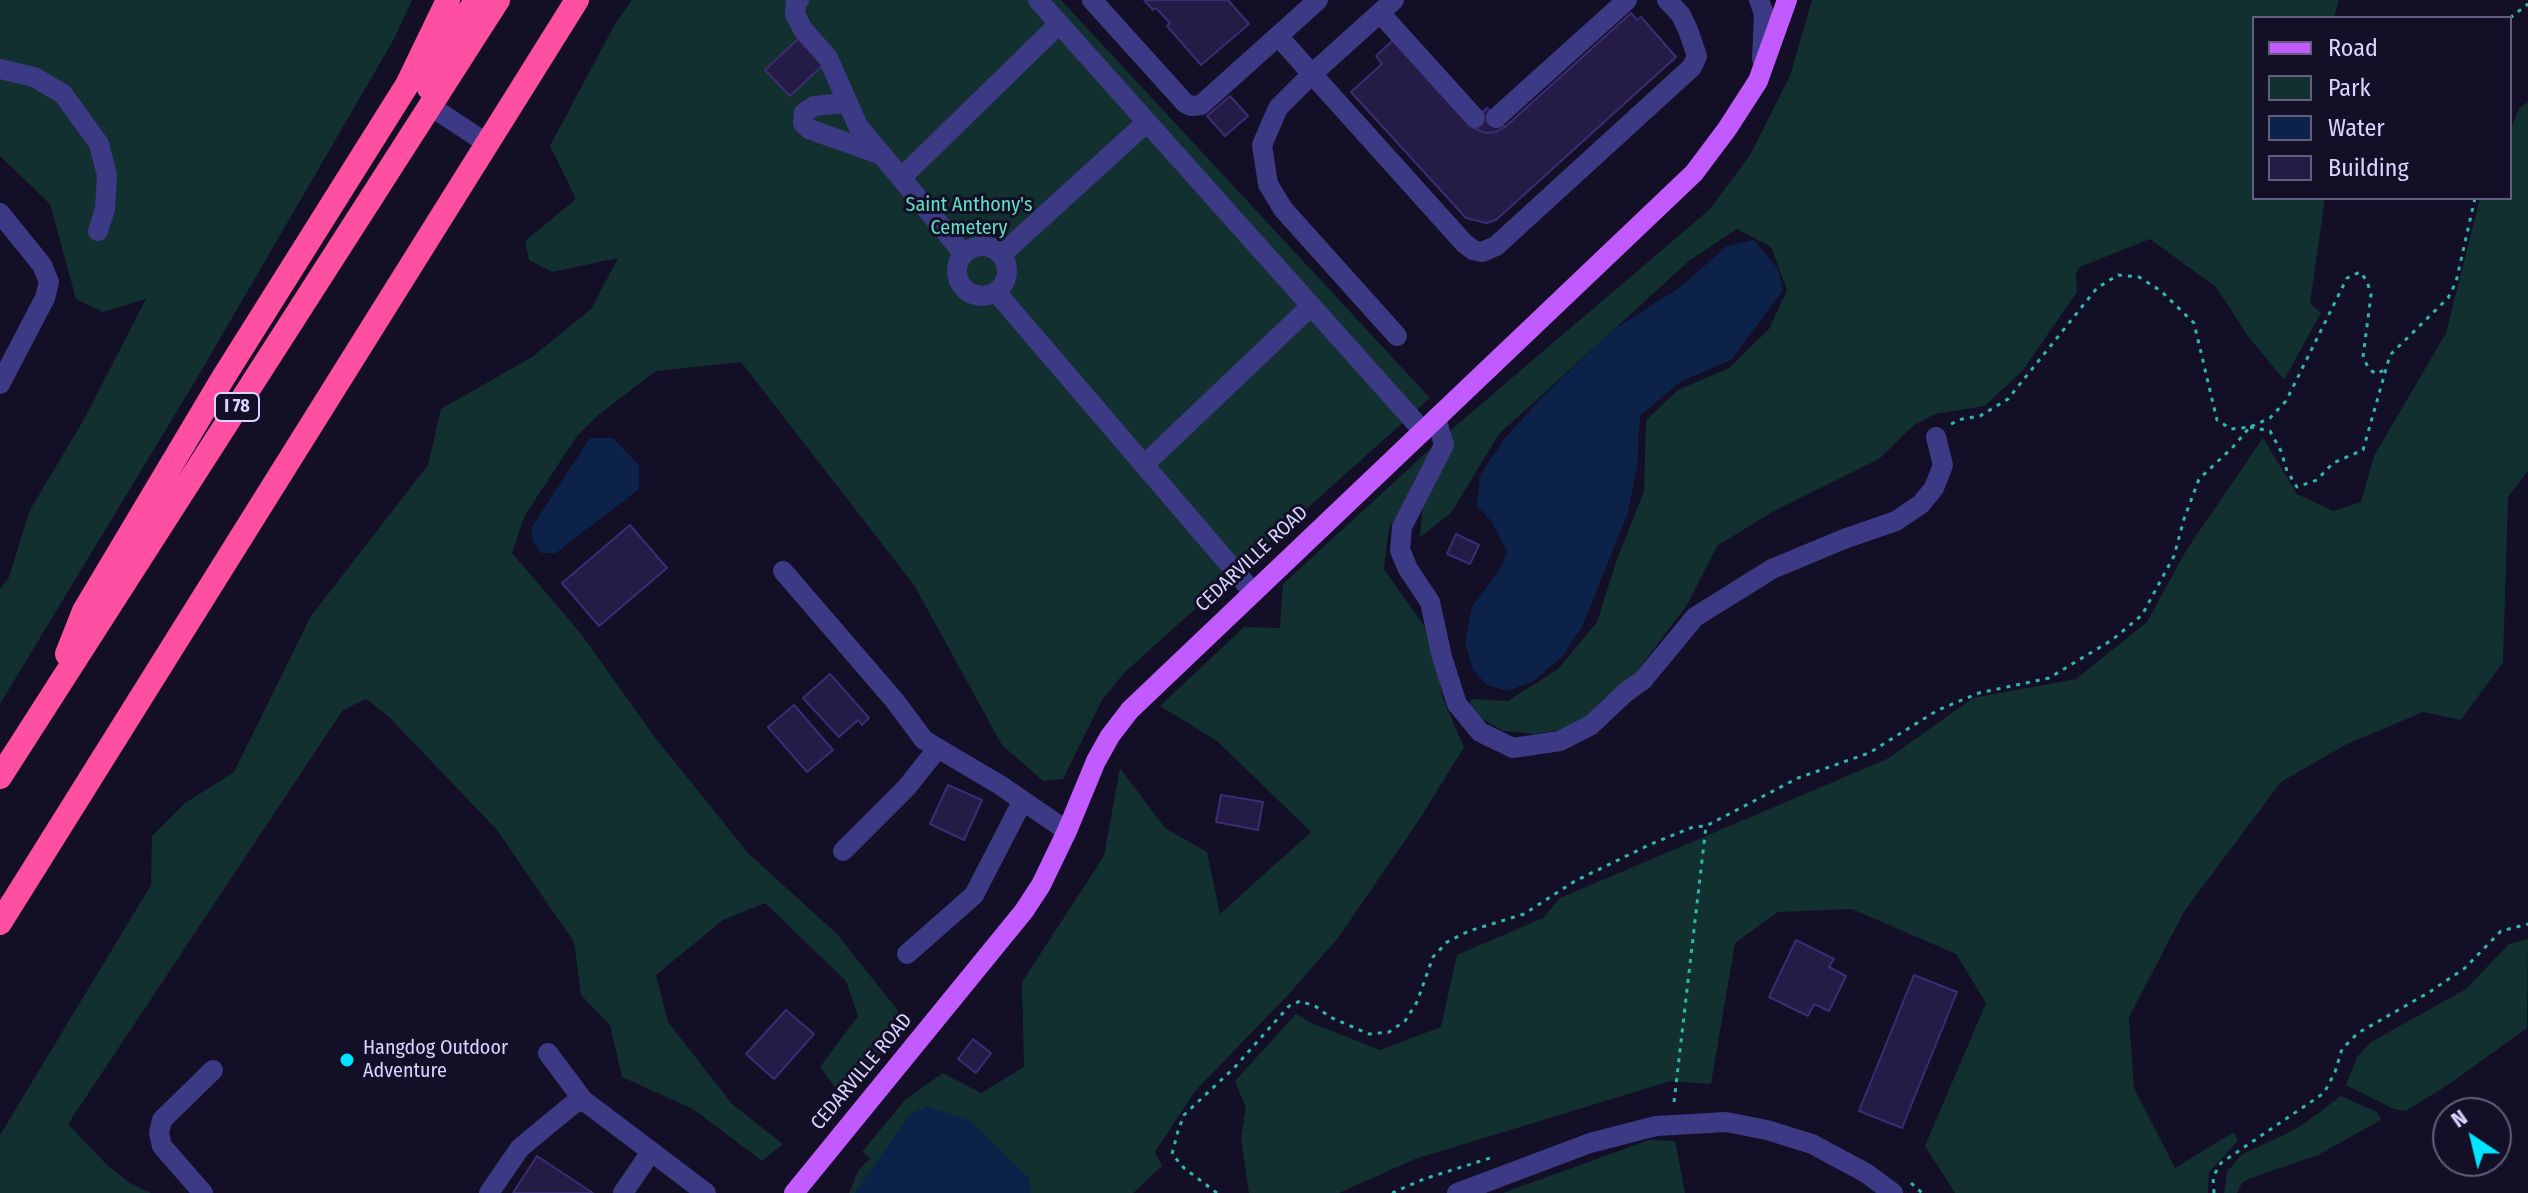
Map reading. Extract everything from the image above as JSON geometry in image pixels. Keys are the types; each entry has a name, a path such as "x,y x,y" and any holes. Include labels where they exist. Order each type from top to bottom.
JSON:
{"highway":[{"path":"45,707 84,611 223,378 407,85 448,0"},
{"path":"430,106 428,79 476,0"},
{"name":"I 78","path":"0,777 498,0"},
{"path":"0,923 577,0"},
{"path":"0,945 148,686"}],"main road":[{"name":"CEDARVILLE ROAD","path":"794,1193 1006,937 1041,885 1096,761 1130,710 1694,173 1758,81 1787,0"}],"street":[{"path":"799,0 795,14 802,28 828,58 858,126 964,254"},
{"path":"1038,0 1311,306 1430,424 1444,445 1402,527 1400,550 1408,569 1430,602 1442,657 1457,704 1480,732 1513,748 1560,741 1591,725 1643,680 1695,617 1772,569 1896,521 1921,504 1934,488 1943,465 1936,437"},
{"path":"1092,0 1191,106 1201,105 1318,0"},
{"path":"1278,36 1464,243 1482,252 1496,246 1692,67 1697,56 1688,30 1681,15 1667,0"},
{"path":"1758,81 1764,48 1764,14 1759,0"},
{"path":"1397,336 1283,209 1268,184 1262,145 1278,108 1387,7 1485,118 1622,1"},
{"path":"901,178 1059,24"},
{"path":"0,69 34,77 63,94 99,144 107,175 105,209 98,231"},
{"path":"846,103 814,106 804,113 803,123 809,129 882,155"},
{"path":"430,106 488,144"},
{"path":"1001,255 1147,122"},
{"path":"0,213 42,265 49,282 45,298 0,384"},
{"path":"978,247 994,250 1001,255 1005,262 1006,279 996,292 973,295 960,284 957,269 964,254 978,247"},
{"path":"996,292 1252,591"},
{"path":"1145,464 1311,306"},
{"path":"783,571 846,642 924,740 1000,785 1067,831"},
{"path":"843,851 907,787 938,748"},
{"path":"907,954 974,895 1022,802"},
{"path":"548,1053 583,1100 706,1193"},
{"path":"203,1193 162,1146 159,1133 162,1120 213,1070"},
{"path":"489,1193 520,1148 572,1105 583,1100"},
{"path":"1457,1193 1590,1143 1656,1126 1726,1122 1767,1130 1812,1144 1866,1173 1893,1193"},
{"path":"623,1193 651,1152"}],"path":[{"path":"2512,16 2528,4"},
{"path":"1936,437 1945,427 1996,409 2008,399 2097,288 2118,275 2139,277 2161,291 2194,323 2217,420 2231,429 2250,427 2270,431 2297,487 2317,480 2333,463 2363,450 2390,355 2448,298 2456,282 2475,200"},
{"path":"1217,1193 1184,1168 1172,1154 1184,1115 1235,1067 1289,1006 1300,1001 1369,1034 1389,1032 1405,1021 1417,1002 1433,957 1447,942 1469,931 1524,914 1575,881 1651,844 1693,827 1706,826 1798,778 1869,753 1938,710 1979,693 2049,678 2112,640 2142,615 2157,589 2174,556 2199,479 2250,427 2270,418 2286,401 2347,278 2360,272 2367,281 2371,295 2363,357 2369,369 2376,374 2388,368"},
{"path":"1674,1102 1706,826"},
{"path":"2214,1193 2213,1177 2221,1163 2324,1093 2342,1049 2358,1033 2465,968 2501,931 2528,924"}],"green space":[{"path":"0,0 412,0 394,39 200,373 0,704 0,589 9,577 30,510 83,421 146,299 103,312 76,299 50,204 0,156"},
{"name":"Saint Anthony's Cemetery","path":"632,0 1061,0 1430,398 1124,673 1102,700 1063,779 1043,781 1002,745 914,585 741,362 656,371 597,416 577,436 525,515 512,553 582,635 657,740 748,853 837,934 907,1022 842,1097 820,1067 858,1016 846,981 765,903 723,920 656,975 668,1022 732,1104 783,1144 762,1161 693,1109 622,1077 610,1025 581,995 574,942 497,830 388,716 366,699 343,710 68,1124 108,1166 130,1183 151,1193 0,1193 0,1135 151,885 152,836 185,803 234,772 311,616 428,465 441,409 532,357 591,309 618,258 552,272 529,260 525,241 576,199 550,146 615,24"},
{"path":"1812,0 2339,0 2335,16 2252,16 2252,200 2325,200 2310,303 2321,313 2284,380 2248,336 2216,287 2150,239 2080,267 2076,273 2077,292 2023,370 1985,406 1935,414 1914,425 1879,459 1772,512 1717,546 1687,605 1630,681 1602,700 1578,727 1535,734 1503,731 1467,710 1471,699 1508,701 1558,669 1597,622 1644,491 1646,420 1678,390 1729,368 1769,329 1787,290 1771,247 1737,229 1689,261 1499,434 1451,513 1420,537 1423,502 1412,494 1389,528 1384,569 1434,640 1442,696 1464,747 1419,820 1338,938 1289,994 1195,1091 1155,1152 1162,1166 1133,1193 849,1193 858,1171 870,1158 862,1152 905,1100 943,1073 981,1093 1024,1067 1022,982 1104,856 1120,768 1165,828 1207,852 1220,914 1311,832 1217,741 1160,706 1244,627 1280,628 1283,584 1452,429 1710,209 1750,155 1790,76"},
{"path":"2528,102 2528,471 2508,497 2503,662 2461,720 2423,712 2347,744 2281,782 2185,910 2129,1017 2134,1088 2175,1168 2234,1132 2238,1141 2209,1172 2208,1193 1955,1193 1925,1146 1986,1003 1956,954 1852,909 1778,912 1735,943 1711,1084 1671,1081 1415,1159 1339,1193 1249,1193 1241,1138 1246,1108 1235,1081 1296,1014 1380,1050 1441,1027 1457,955 1543,918 1560,898 1887,759 1973,698 2076,679 2147,622 2187,549 2263,438 2297,494 2333,511 2361,502 2374,456 2446,333 2479,200 2512,200 2512,125 2520,107"},
{"path":"2528,939 2527,1028 2406,1111 2394,1109 2346,1085 2357,1057 2371,1042 2466,989 2509,944"},
{"path":"2341,1096 2377,1112 2381,1120 2318,1155 2248,1179 2237,1193 2224,1193 2227,1172 2241,1155 2298,1128"},
{"path":"1649,1140 1675,1141 1685,1193 1503,1193"}],"water":[{"path":"1754,240 1778,269 1783,290 1731,360 1680,382 1640,416 1637,468 1627,515 1582,627 1562,657 1532,682 1507,691 1487,685 1473,670 1465,643 1472,607 1501,567 1507,552 1492,522 1477,506 1480,475 1505,438 1545,394 1614,329 1679,288 1727,246"},
{"path":"590,438 613,438 639,465 639,489 556,553 541,553 533,541 531,528"},
{"path":"927,1106 972,1122 1029,1178 1031,1193 855,1193 909,1115"}],"building":[{"path":"1144,0 1228,0 1249,24 1201,65 1167,26 1170,23"},
{"path":"1631,13 1637,20 1641,17 1676,57 1496,220 1486,223 1466,218 1351,92 1382,64 1376,56 1393,40 1472,127 1485,133 1496,132"},
{"path":"798,39 823,65 790,96 765,70"},
{"path":"1230,96 1248,116 1225,136 1207,116"},
{"path":"1487,108 1505,127 1485,133 1469,124"},
{"path":"630,525 667,568 599,626 562,583"},
{"path":"1456,534 1479,545 1470,564 1447,554"},
{"path":"830,674 869,718 862,725 858,720 839,737 803,698"},
{"path":"794,705 833,750 807,772 768,727"},
{"path":"948,785 982,800 964,840 930,824"},
{"path":"1221,795 1263,802 1258,830 1216,822"},
{"path":"1796,940 1834,959 1829,967 1846,976 1829,1011 1814,1004 1808,1016 1769,997"},
{"path":"1914,975 1957,992 1902,1128 1859,1111"},
{"path":"786,1010 814,1034 774,1079 746,1054"},
{"path":"973,1039 991,1053 976,1073 958,1059"},
{"path":"537,1156 593,1193 513,1193"}],"place":[{"name":"Hangdog Outdoor Adventure","path":"347,1060"}]}
